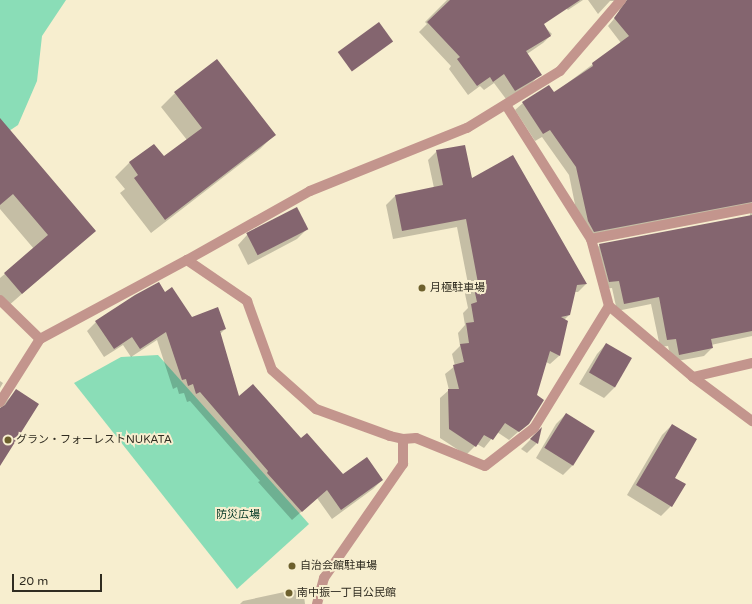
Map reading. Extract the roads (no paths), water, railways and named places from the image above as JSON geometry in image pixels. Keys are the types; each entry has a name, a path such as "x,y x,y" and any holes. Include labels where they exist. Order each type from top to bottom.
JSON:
{"street":[{"path":"0,402 40,339 187,260 310,191 467,128 560,71 621,0"},
{"path":"506,105 591,239 609,306 693,377 752,421"},
{"path":"591,239 752,208"},
{"path":"187,260 247,301 272,370 316,409 390,436 403,439 416,438 485,466 534,428 609,306"},
{"path":"0,300 40,339"},
{"path":"693,377 752,363"},
{"path":"317,604 324,578 403,464 403,439"}],"place":[{"name":"月極駐車場","path":"422,288"},
{"name":"グラン・フォーレストNUKATA","path":"8,440"},
{"name":"自治会館駐車場","path":"292,566"},
{"name":"南中振一丁目公民館","path":"289,593"}],"park label":[{"name":"防災広場","path":"238,515"}]}
